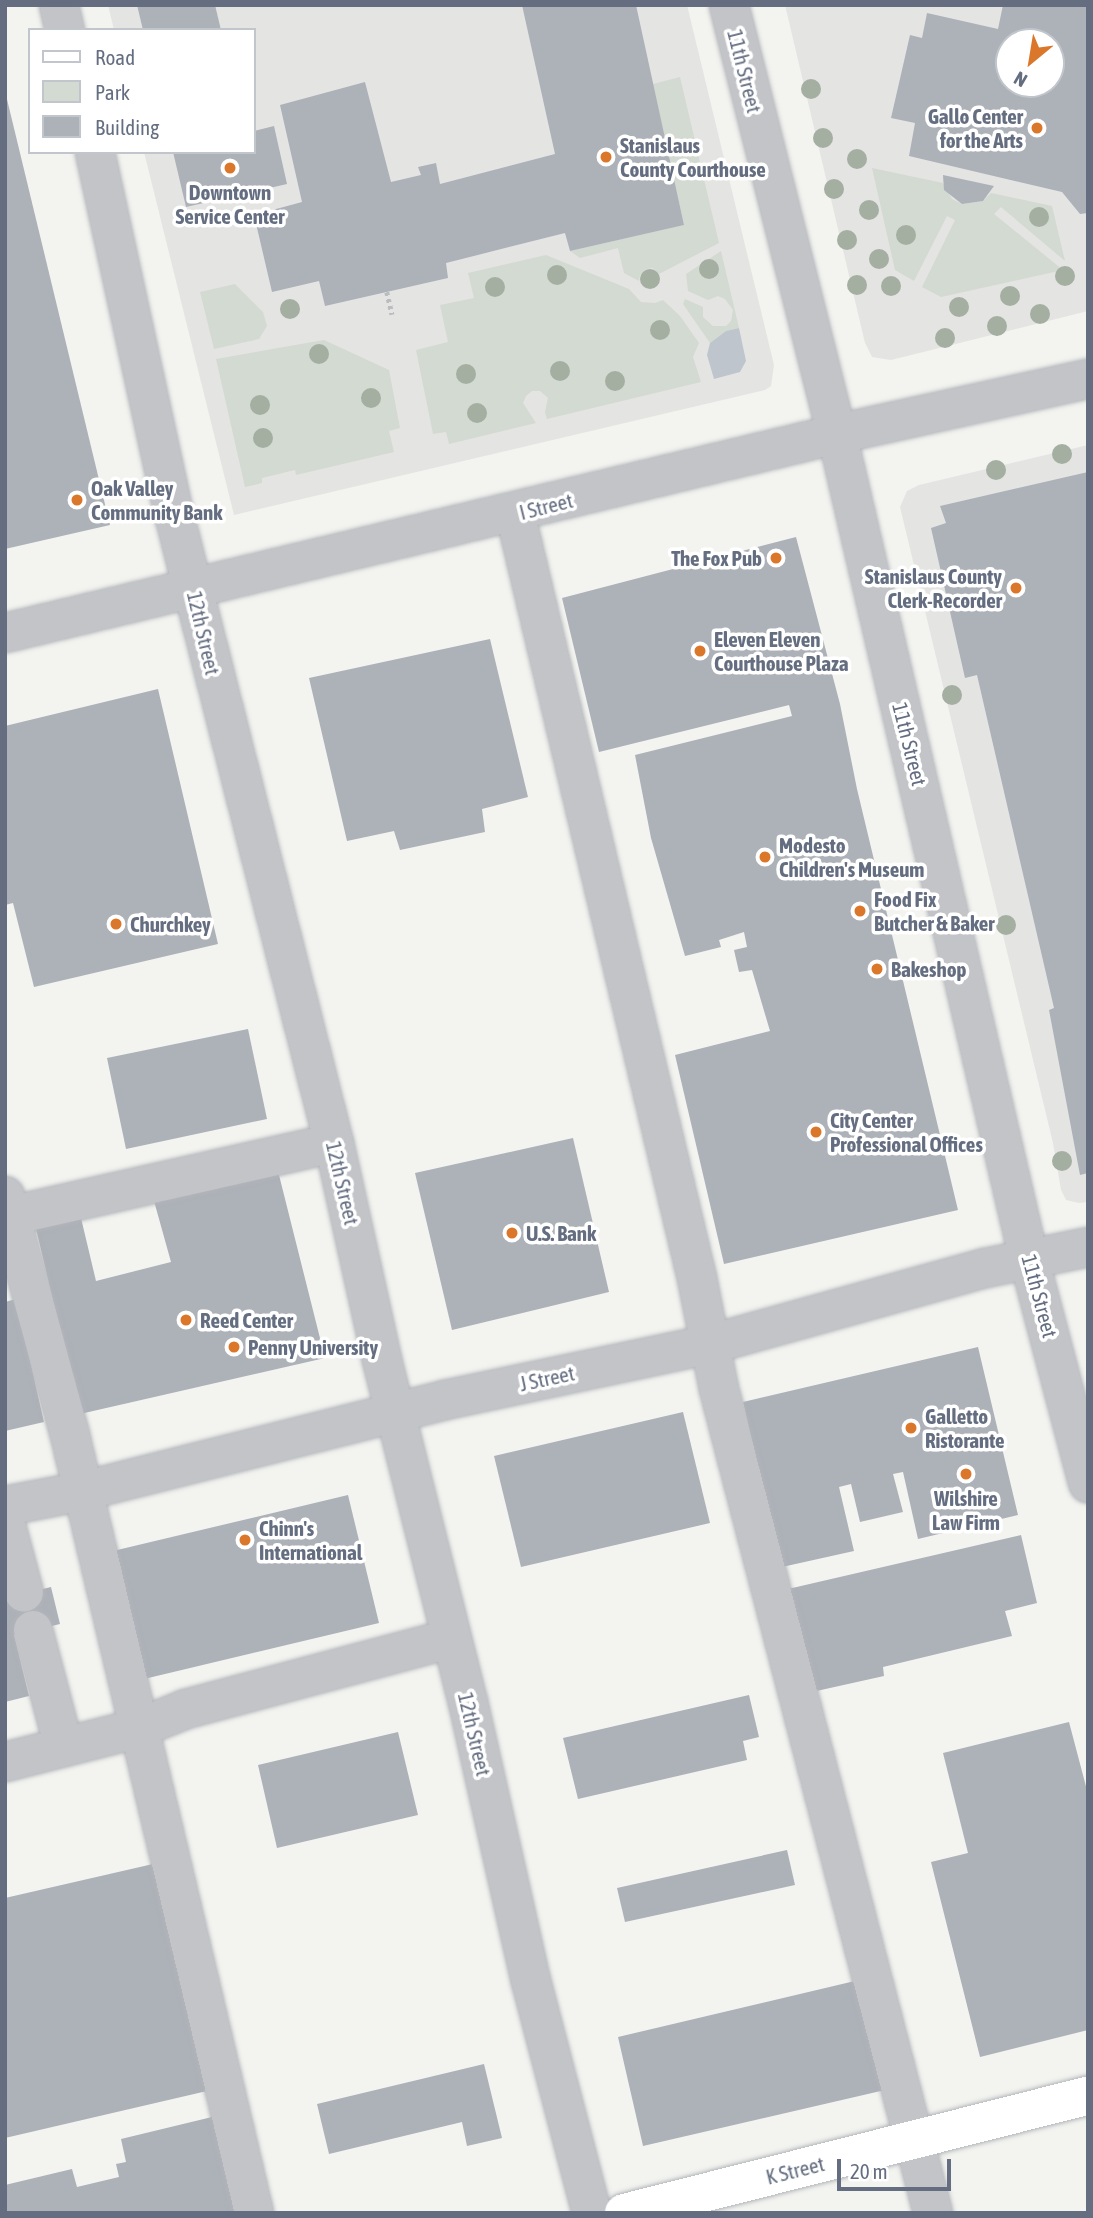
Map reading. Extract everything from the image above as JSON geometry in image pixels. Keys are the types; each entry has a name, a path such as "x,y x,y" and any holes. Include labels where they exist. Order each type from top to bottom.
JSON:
{"main road":[{"name":"K Street","path":"624,2213 1088,2096"}],"street":[{"path":"59,5 65,28"},
{"name":"11th Street","path":"729,5 836,435 1029,1259 1088,1483"},
{"name":"12th Street","path":"95,154 194,589 334,1143 531,1981 592,2213"},
{"name":"I Street","path":"5,633 836,435 1088,379"},
{"path":"515,513 711,1344 719,1390 916,2139 933,2213"},
{"path":"254,2213 83,1491 12,1255 8,1206 334,1143"},
{"name":"J Street","path":"5,1506 83,1491 396,1413 711,1344 1029,1259 1088,1247"},
{"path":"5,1522 24,1593"},
{"path":"33,1630 64,1747"},
{"path":"5,1762 139,1728 199,1705 450,1639"}],"path":[{"path":"387,292 393,314"}],"shaded area":[{"path":"108,5 687,5 774,365 771,386 765,390 234,515 144,154 256,154 256,28 114,28"},
{"path":"785,5 1088,5 1088,311 891,360 872,357 865,343"},
{"path":"739,328 746,361 740,372 714,379 707,355 710,343 726,331"},
{"path":"1088,445 1088,1202 1079,1203 1066,1200 1061,1190 1053,1143 900,507 907,491 919,485"}],"green space":[{"path":"680,77 719,243 659,274 653,268 646,269 640,275 639,281 624,273 618,248 580,258 570,251 684,225 653,84"},
{"path":"872,168 943,183 952,199 962,204 983,201 991,193 1052,206 1065,261 1001,207 994,214 1063,270 941,297 922,287 955,220 947,216 914,281 895,270"},
{"path":"721,251 739,328 726,331 710,343 683,304 685,299 703,307 703,317 713,326 726,326 731,321 733,310 725,299 718,296 708,300 688,291 686,274"},
{"path":"546,255 629,289 641,302 655,303 663,300 680,316 699,343 693,357 701,382 547,419 545,412 548,398 540,391 532,391 523,403 536,423 449,444 446,432 433,434 416,350 448,342 440,305 474,298 468,273"},
{"path":"235,284 263,312 267,326 259,339 214,349 200,292"},
{"path":"324,340 389,370 400,428 389,431 394,452 296,475 295,470 262,478 262,483 245,487 216,359"}],"building":[{"path":"137,5 215,5 221,28 143,28"},
{"name":"Stanislaus County Courthouse","path":"522,5 636,5 684,225 570,251 565,233 446,263 448,278 325,306 319,281 272,292 254,215 302,202 280,105 365,82 391,182 421,175 418,167 436,163 440,184 555,154"},
{"path":"1003,5 1088,5 1088,213 1080,214 1062,192 909,156 915,123 891,118 910,35 922,38 927,13 995,28 995,98 1065,98 1065,28 998,28"},
{"path":"5,91 110,525 5,549"},
{"name":"Downtown Service Center","path":"274,126 287,184 186,207 173,154 256,154 256,130"},
{"path":"943,175 994,186 983,201 962,204 944,190"},
{"path":"1088,472 1088,1173 1080,1175 1049,1010 1054,1008 977,675 965,678 931,528 946,523 940,506"},
{"path":"796,537 840,704 857,789 958,1210 724,1264 675,1055 770,1031 752,970 739,972 734,950 747,947 744,932 719,940 721,947 685,956 651,838 635,755 792,716 789,705 599,752 562,598"},
{"path":"490,639 528,797 482,809 485,832 400,850 394,831 347,841 309,678"},
{"path":"158,689 218,944 34,987 13,903 5,905 5,726"},
{"path":"248,1029 267,1119 126,1149 107,1058"},
{"name":"U.S. Bank","path":"573,1138 609,1292 452,1330 415,1173"},
{"name":"Reed Center","path":"278,1171 325,1358 80,1414 36,1229 81,1218 96,1281 171,1262 154,1201"},
{"path":"16,1299 44,1422 5,1431 5,1302"},
{"name":"Galletto Ristorante","path":"978,1347 1018,1515 918,1539 903,1472 893,1474 903,1512 860,1522 851,1484 839,1487 854,1551 782,1567 743,1402"},
{"path":"683,1412 710,1523 521,1567 494,1456"},
{"path":"348,1495 379,1623 144,1679 113,1551"},
{"path":"1021,1535 1037,1603 1005,1611 1012,1636 883,1667 884,1676 812,1692 788,1589"},
{"path":"51,1587 60,1624 14,1635 29,1696 5,1702 5,1598"},
{"path":"749,1695 759,1737 743,1741 747,1760 578,1799 563,1738"},
{"path":"1069,1722 1088,1794 1088,2030 980,2057 931,1862 968,1853 943,1753"},
{"path":"398,1732 418,1815 277,1848 258,1765"},
{"path":"787,1850 795,1885 625,1922 617,1888"},
{"path":"153,1864 207,2091 5,2138 5,1898"},
{"path":"859,1980 885,2090 643,2146 618,2037"},
{"path":"484,2064 502,2138 467,2146 462,2122 329,2154 317,2104"},
{"path":"212,2117 236,2213 5,2213 5,2185 72,2169 77,2187 119,2177 116,2164 126,2162 121,2139"}],"place":[{"name":"Gallo Center for the Arts","path":"1037,128"},
{"name":"Stanislaus County Courthouse","path":"606,157"},
{"name":"Downtown Service Center","path":"230,168"},
{"name":"Oak Valley Community Bank","path":"77,500"},
{"name":"The Fox Pub","path":"776,558"},
{"name":"Stanislaus County Clerk-Recorder","path":"1016,588"},
{"name":"Eleven Eleven Courthouse Plaza","path":"700,651"},
{"name":"Modesto Children's Museum","path":"765,857"},
{"name":"Food Fix Butcher & Baker","path":"860,911"},
{"name":"Churchkey","path":"116,924"},
{"name":"Bakeshop","path":"877,969"},
{"name":"City Center Professional Offices","path":"816,1132"},
{"name":"U.S. Bank","path":"512,1233"},
{"name":"Reed Center","path":"186,1320"},
{"name":"Penny University","path":"234,1347"},
{"name":"Galletto Ristorante","path":"911,1428"},
{"name":"Wilshire Law Firm","path":"966,1474"},
{"name":"Chinn's International","path":"245,1540"}]}
